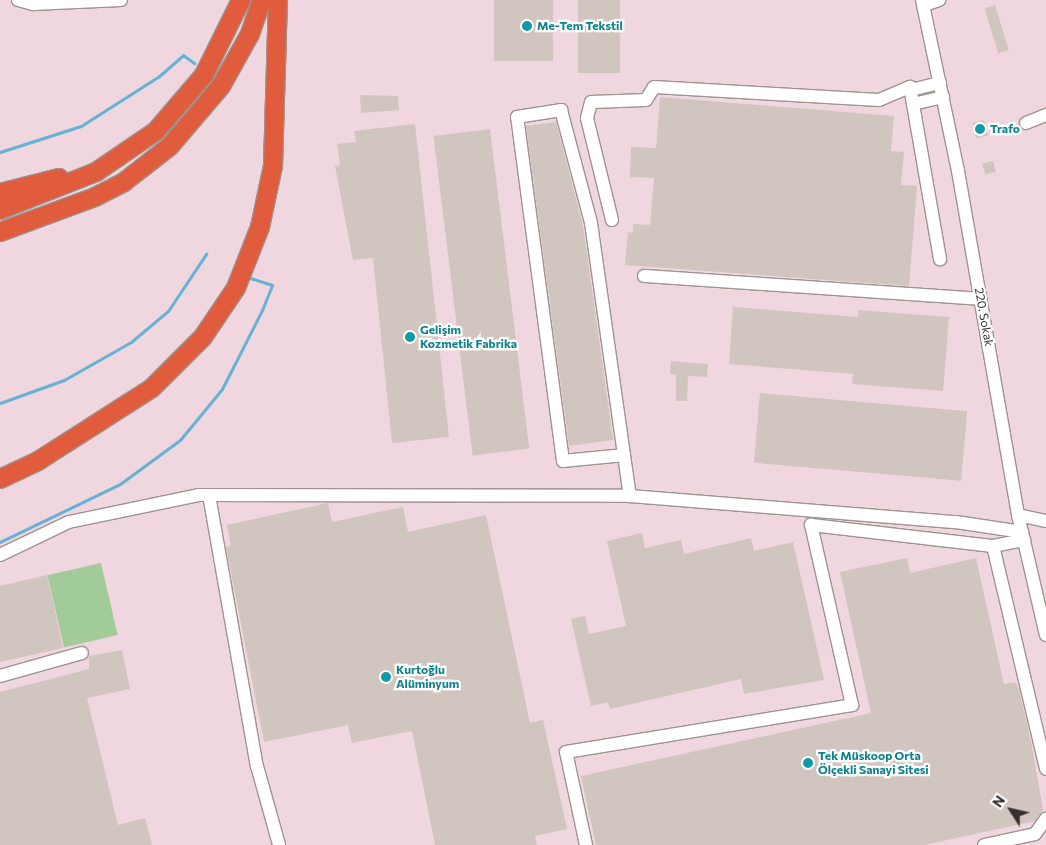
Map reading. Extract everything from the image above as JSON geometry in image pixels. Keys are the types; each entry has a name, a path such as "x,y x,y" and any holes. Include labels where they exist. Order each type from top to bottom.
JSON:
{"highway":[{"path":"0,210 96,172 156,131 204,75 241,0"},
{"path":"0,232 95,197 124,182 170,146 221,86 250,34 262,0"},
{"path":"0,479 38,461 152,388 203,337 236,288 260,227 273,166 278,0"},
{"path":"0,193 72,174 156,131"}],"street":[{"path":"18,0 33,4 121,0"},
{"path":"923,3 939,0"},
{"name":"220. Sokak","path":"923,3 943,98 1018,515 1046,635"},
{"path":"612,220 587,118 591,102 646,100 654,87 879,100 940,82"},
{"path":"911,90 940,259"},
{"path":"913,104 943,98"},
{"path":"624,455 563,461 517,117 561,110 592,223 630,496"},
{"path":"1026,123 1045,120"},
{"path":"644,276 980,299"},
{"path":"209,495 257,766 279,845"},
{"path":"0,555 69,522 209,495 630,496 956,522 1023,536"},
{"path":"1018,515 1046,521"},
{"path":"586,845 566,752 852,705 811,525 993,546 1023,536"},
{"path":"993,546 1046,770"},
{"path":"0,676 82,653"},
{"path":"984,845 1035,834 1046,819"}],"shaded area":[{"path":"0,0 1046,0 1046,845 0,845"}],"green space":[{"path":"101,563 118,635 64,647 47,575"}],"building":[{"name":"Me-Tem Tekstil","path":"494,0 553,0 553,61 494,61"},
{"path":"578,0 620,0 620,73 578,73"},
{"path":"995,5 1009,50 998,53 984,8"},
{"path":"360,95 398,96 399,110 361,113"},
{"path":"660,97 894,116 891,151 904,152 901,185 917,186 909,286 625,265 628,232 633,233 633,224 650,225 654,178 630,177 631,147 656,148"},
{"name":"Trafo","path":"984,120 988,136 976,138 972,123"},
{"path":"556,122 583,225 613,440 569,446 526,126"},
{"path":"415,124 449,437 392,443 373,258 353,260 335,166 340,165 337,144 356,142 354,131"},
{"path":"490,129 529,449 473,456 433,136"},
{"path":"993,161 996,172 985,174 982,164"},
{"path":"733,307 858,317 858,310 949,317 943,391 852,384 853,374 729,364"},
{"path":"671,361 708,364 707,377 688,376 687,401 676,401 676,375 670,374"},
{"path":"760,393 967,411 961,481 754,463"},
{"name":"Kurtoğlu Alüminyum","path":"328,503 332,522 403,507 408,532 486,515 530,723 543,720 567,829 535,836 537,845 435,845 412,731 352,743 348,725 264,742 226,547 231,546 227,525"},
{"path":"642,533 645,548 681,540 684,554 751,538 754,551 793,542 824,680 744,694 741,679 610,709 608,702 591,706 571,619 585,616 589,634 626,626 607,541"},
{"name":"Tek Müskoop Orta Ölçekli Sanayi Sitesi","path":"907,558 910,573 976,558 1004,684 1015,682 1019,689 1031,741 1043,810 1035,821 924,845 596,845 581,776 871,713 840,572"},
{"path":"47,575 63,648 0,662 0,586"},
{"path":"122,650 130,689 87,698 118,825 145,818 152,845 0,845 0,692 89,669 89,656"}],"waterway":[{"path":"0,152 81,126 158,77 183,55 194,63"},
{"path":"0,403 64,380 131,342 168,311 206,254"},
{"path":"0,542 120,484 180,440 222,389 262,310 272,285 251,278"}],"place":[{"name":"Me-Tem Tekstil","path":"527,26"},
{"name":"Trafo","path":"980,129"},
{"name":"Gelişim Kozmetik Fabrika","path":"410,337"},
{"name":"Kurtoğlu Alüminyum","path":"386,677"},
{"name":"Tek Müskoop Orta Ölçekli Sanayi Sitesi","path":"808,763"}]}
